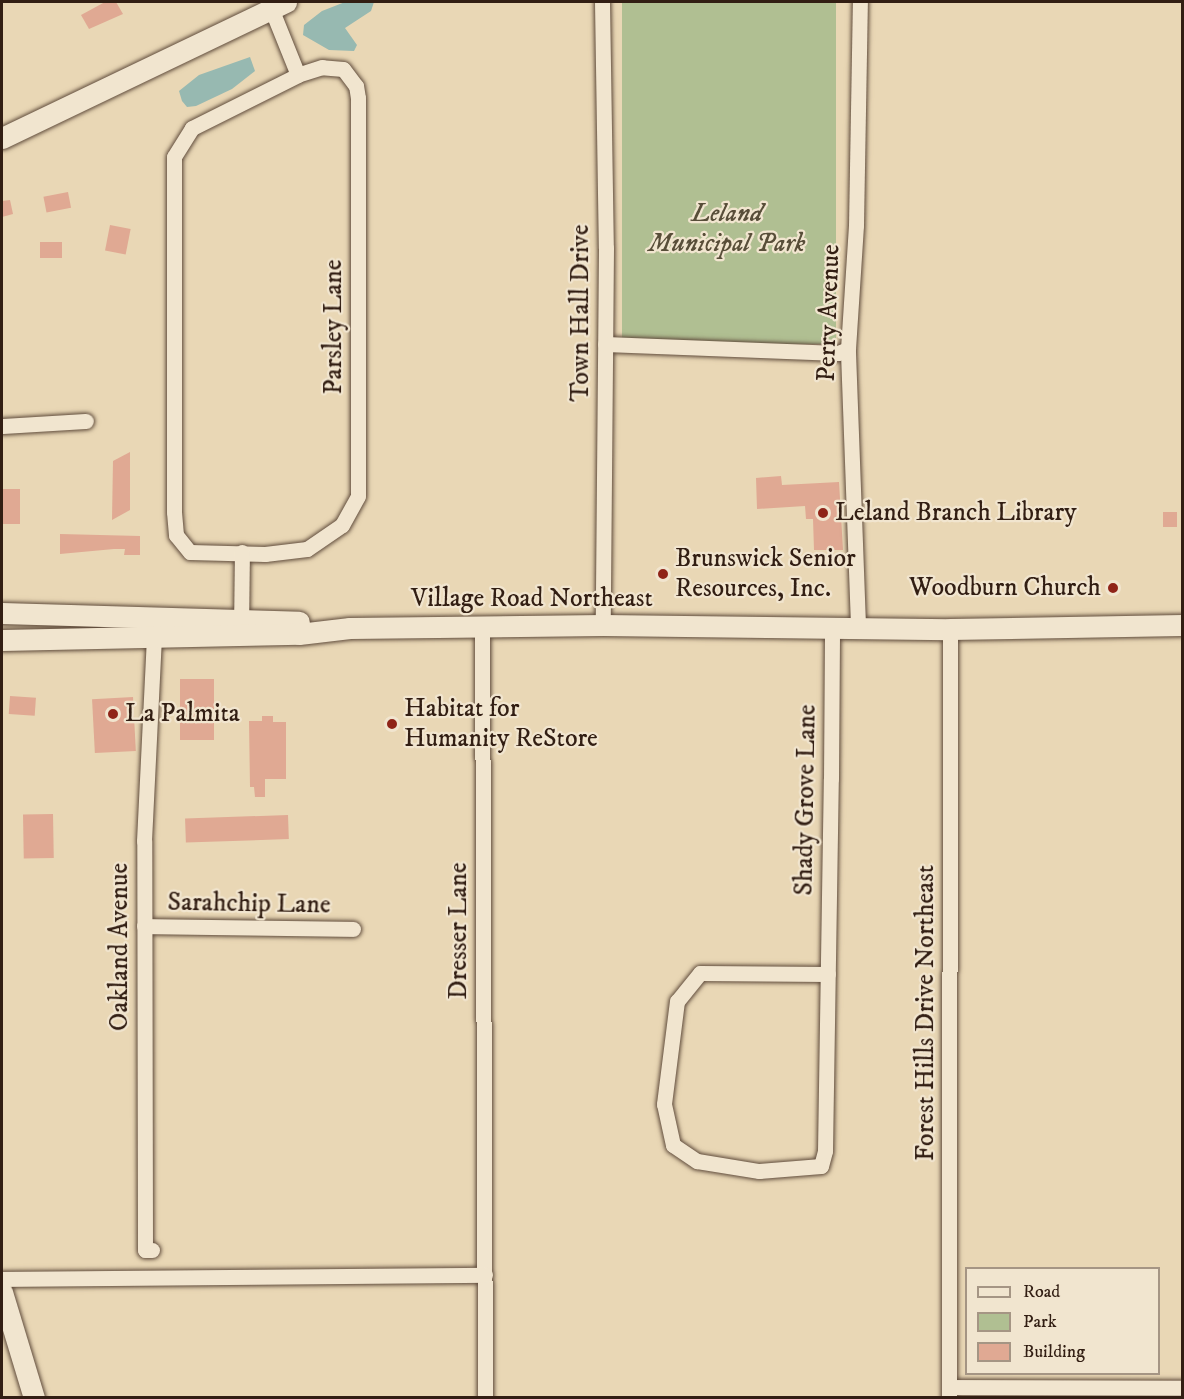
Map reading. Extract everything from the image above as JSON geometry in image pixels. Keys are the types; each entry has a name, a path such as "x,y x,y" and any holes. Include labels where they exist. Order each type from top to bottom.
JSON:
{"main road":[{"path":"2,138 278,5"},
{"name":"Village Road Northeast","path":"2,614 241,627 858,625 950,629 1182,625"},
{"name":"Village Road Northeast","path":"2,640 154,637 241,627"},
{"path":"2,1292 6,1322 34,1398"}],"street":[{"name":"Town Hall Drive","path":"602,2 605,344 603,625"},
{"name":"Perry Avenue","path":"858,625 848,350 856,225 860,2"},
{"path":"278,5 298,75"},
{"name":"Parsley Lane","path":"322,67 343,69 356,86 358,98 358,496 342,525 307,549 190,552 176,535 174,157 192,128 298,75 322,67"},
{"path":"605,344 838,353 848,350"},
{"path":"2,426 86,421"},
{"path":"241,627 242,552"},
{"name":"Shady Grove Lane","path":"828,974 700,973 677,1001 664,1104 673,1145 697,1161 759,1171 821,1166 825,1151 828,974 832,626"},
{"name":"Dresser Lane","path":"482,627 485,1398"},
{"name":"Forest Hills Drive Northeast","path":"949,1392 950,629"},
{"name":"Oakland Avenue","path":"152,1250 145,1250 144,841 154,637"},
{"name":"Sarahchip Lane","path":"144,926 352,929"},
{"path":"2,1279 485,1275"},
{"path":"949,1392 1182,1388"}],"green space":[{"name":"Leland Municipal Park","path":"622,2 836,2 836,344 622,344"}],"water":[{"path":"345,2 374,2 371,11 345,28 357,45 354,51 329,50 303,35 304,25 322,11"},
{"path":"250,57 255,71 232,89 196,106 187,107 182,101 179,91 199,75"}],"building":[{"path":"105,2 116,2 123,14 89,29 81,15"},
{"path":"68,192 71,208 47,212 43,197"},
{"path":"10,200 13,214 2,217 2,201"},
{"path":"110,225 131,229 126,255 105,251"},
{"path":"40,242 62,242 62,258 40,258"},
{"path":"130,452 130,510 112,520 113,461"},
{"name":"Leland Branch Library","path":"781,476 782,485 839,482 843,550 814,550 813,519 806,519 805,506 757,509 756,478"},
{"path":"2,489 20,489 20,524 2,524"},
{"path":"1163,512 1177,512 1177,527 1163,527"},
{"path":"60,534 140,536 140,555 124,555 125,549 60,554"},
{"path":"180,679 214,679 214,740 180,740"},
{"path":"10,696 36,698 35,716 9,714"},
{"path":"133,697 136,751 95,753 92,699"},
{"path":"262,716 273,716 273,722 286,722 286,779 265,779 265,797 255,797 254,787 250,787 249,721 262,721"},
{"path":"53,814 54,858 24,859 23,815"},
{"path":"288,815 289,839 186,843 185,819"}],"place":[{"name":"Leland Branch Library","path":"823,513"},
{"name":"Brunswick Senior Resources, Inc.","path":"663,574"},
{"name":"Woodburn Church","path":"1113,588"},
{"name":"La Palmita","path":"113,714"},
{"name":"Habitat for Humanity ReStore","path":"392,724"}]}
